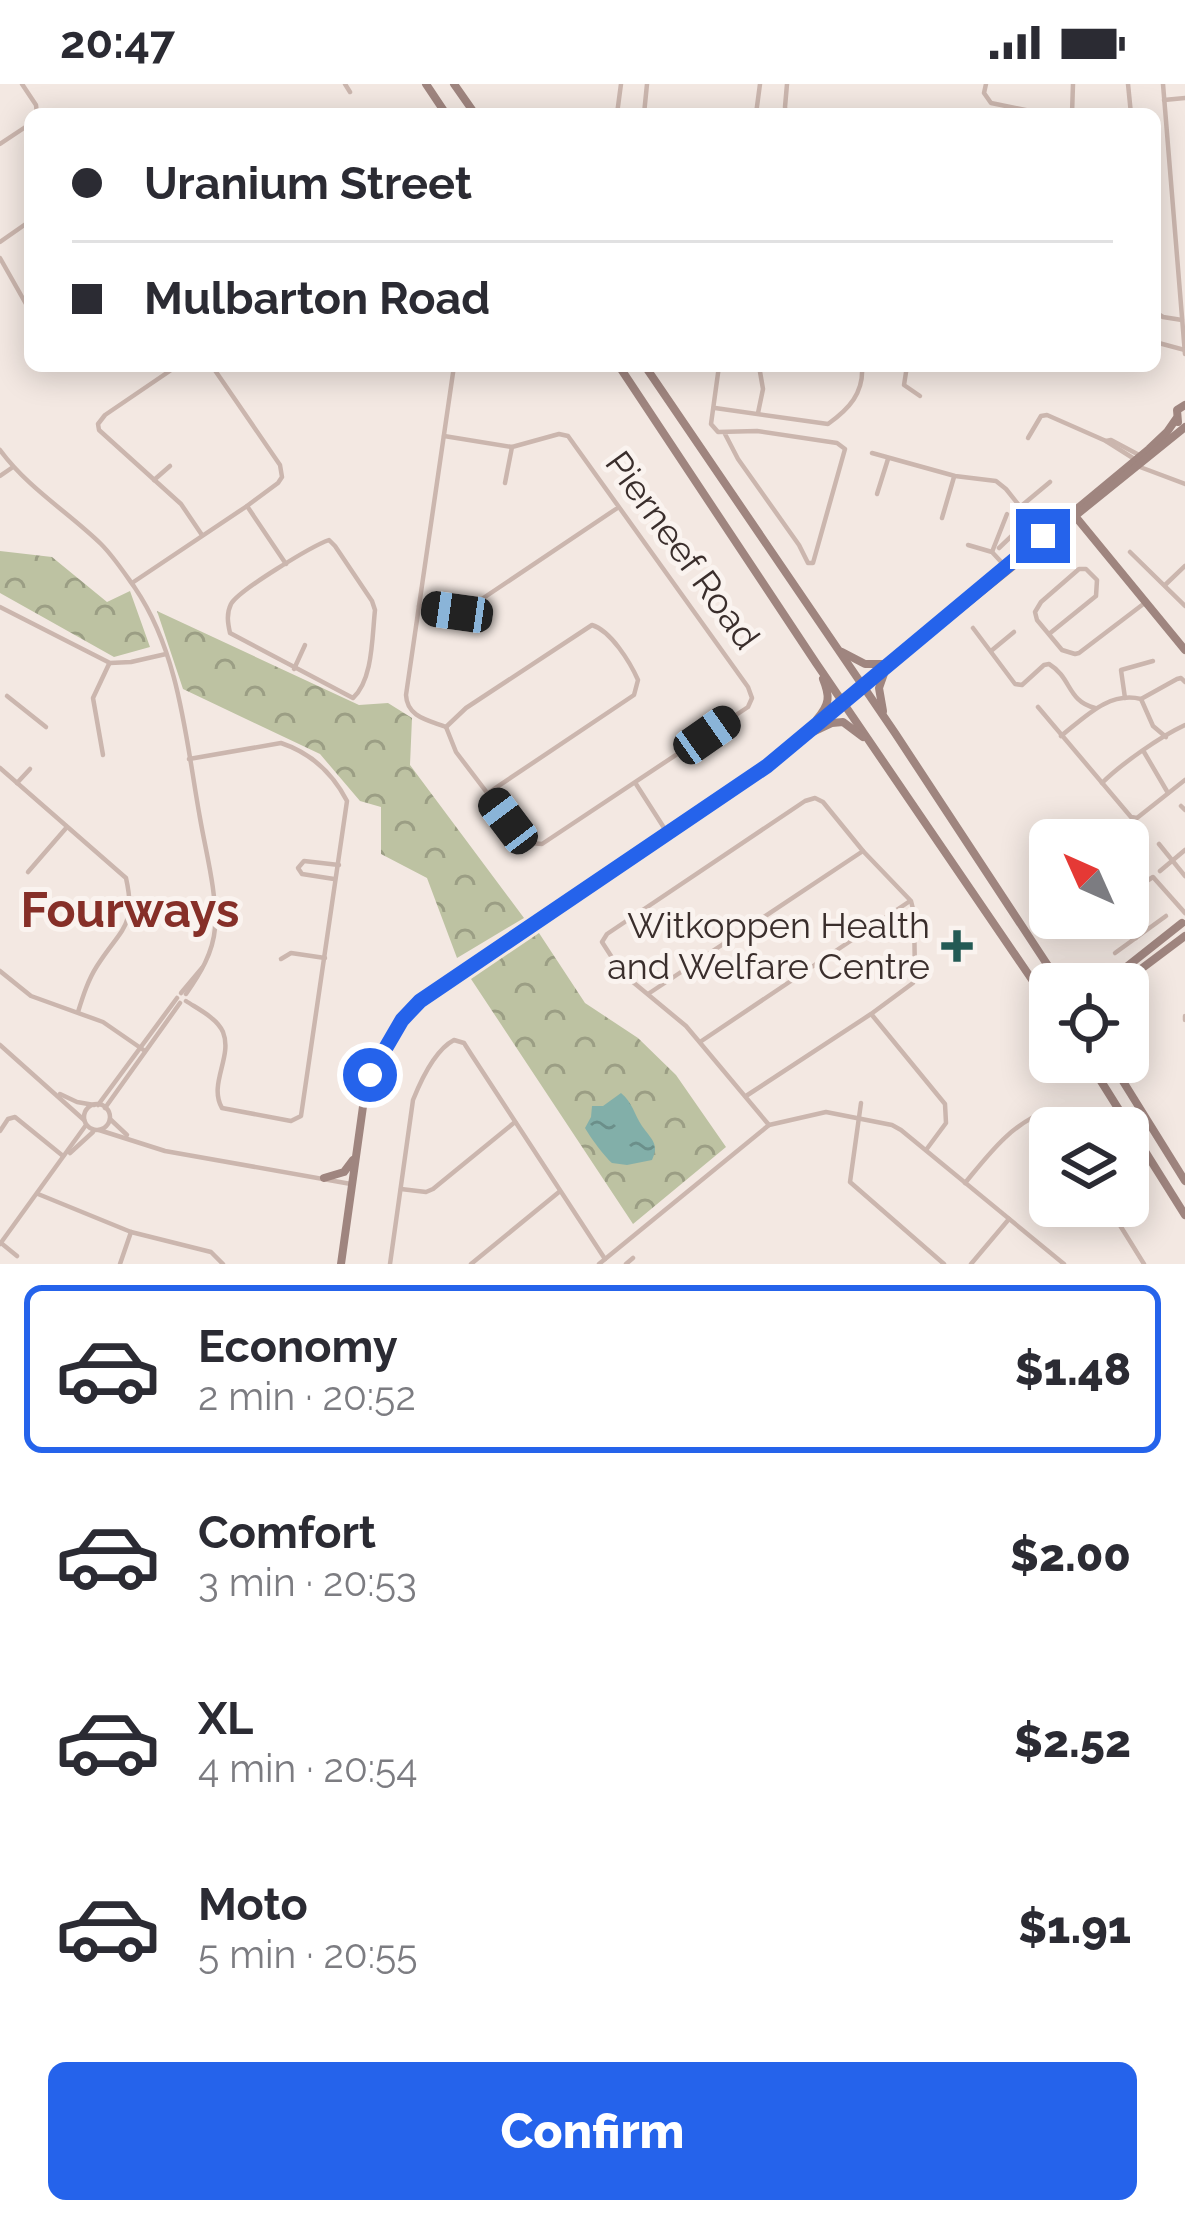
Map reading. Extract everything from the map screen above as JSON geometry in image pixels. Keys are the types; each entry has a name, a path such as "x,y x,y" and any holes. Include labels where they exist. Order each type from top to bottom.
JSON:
{"main road":[{"path":"623,372 1029,975"},
{"path":"649,372 1048,963"},
{"path":"341,1264 364,1093 402,1020 416,1005 735,789 968,605 1137,461 1167,432 1183,403"},
{"path":"1137,461 1185,427 1176,419"},
{"path":"947,618 1074,514"},
{"path":"1074,514 1185,650"},
{"path":"836,649 865,664 888,665"},
{"path":"800,737 828,703 816,663"},
{"path":"888,665 879,697 895,734"},
{"path":"791,745 824,726 843,722 860,733 879,756"},
{"path":"1140,963 1184,923"},
{"path":"1102,1083 1185,1215"},
{"path":"1124,1083 1185,1181"},
{"path":"324,1178 344,1172 356,1153"}],"street":[{"path":"345,84 350,92"},
{"path":"986,84 984,93 991,103 1016,108"},
{"path":"1163,84 1185,352"},
{"path":"1164,100 1185,98"},
{"path":"1161,129 1166,128"},
{"path":"0,258 24,292"},
{"path":"169,372 98,424 103,435 181,504 202,535"},
{"path":"131,584 247,506 278,483 283,472 216,372"},
{"path":"453,372 419,606 464,611 617,508"},
{"path":"718,372 715,430 757,431 843,446 813,563 808,563 724,432"},
{"path":"758,413 763,389 760,372"},
{"path":"713,408 824,424 856,400 863,372"},
{"path":"906,372 904,386 920,396"},
{"path":"1028,438 1041,416 1047,415 1185,484"},
{"name":"Pierneef Road","path":"419,606 406,702 413,714 446,727 452,747 530,844 542,844 636,784 748,707 752,698 568,436 559,434 512,447 444,436"},
{"path":"505,483 512,447"},
{"path":"0,450 100,543 149,610 166,653 214,898 214,935 202,968 99,1106 87,1108 85,1122 65,1157 1,1241 16,1256"},
{"path":"872,453 955,476 996,481 1043,536"},
{"path":"877,494 888,458"},
{"path":"154,480 170,466"},
{"path":"0,476 13,467"},
{"path":"942,518 955,476"},
{"path":"1020,507 1050,482"},
{"path":"247,506 286,564"},
{"path":"996,548 1006,514"},
{"path":"968,545 996,548 1020,528"},
{"path":"328,541 375,610 367,673 356,698 294,669 230,633 229,611 233,601 328,541"},
{"path":"996,548 1008,564"},
{"path":"1130,552 1185,606"},
{"path":"1165,585 1185,566"},
{"path":"1049,634 1096,596 1097,580 1086,569 1076,570 1036,609 1035,618 1062,650 1075,654 1146,602"},
{"path":"0,607 110,663 166,653"},
{"path":"446,727 466,708 594,625 603,629 637,675 636,692 488,794"},
{"path":"974,628 1018,686 1043,665 1051,665 1065,677 1085,717"},
{"path":"991,651 1015,632"},
{"path":"294,669 305,645"},
{"path":"1125,698 1122,669 1154,661"},
{"path":"103,755 93,698 110,663"},
{"path":"1141,699 1177,679 1185,682"},
{"path":"6,696 46,727"},
{"path":"1061,736 1096,708 1134,696 1141,699 1153,726 1166,737"},
{"path":"1082,705 1096,708"},
{"path":"1038,707 1133,818 1185,780"},
{"path":"1101,784 1132,757 1185,725"},
{"path":"182,998 224,1034 216,1096 222,1108 295,1120 301,1116 347,801 314,759 281,743 189,759"},
{"path":"1144,752 1168,793"},
{"path":"0,768 126,878 129,921 95,968 78,1012"},
{"path":"17,783 30,769"},
{"path":"636,784 668,834"},
{"path":"746,1096 871,1014 915,978 911,901 815,797 607,934 602,942 614,963 700,1042 769,1125"},
{"path":"28,872 67,827"},
{"path":"1159,844 1185,876"},
{"path":"1160,871 1185,850"},
{"path":"648,994 863,851"},
{"path":"336,880 302,874 298,868 304,861 338,865"},
{"path":"1149,880 1153,878 1184,923"},
{"path":"700,1042 911,901"},
{"path":"1149,928 1166,916"},
{"path":"1115,953 1135,939"},
{"path":"281,959 291,953 325,958"},
{"path":"0,971 31,996 103,1022 143,1050"},
{"path":"871,1014 944,1104 946,1123 926,1150"},
{"path":"390,1264 413,1100 450,1040 464,1043 561,1190 602,1262 769,1125 818,1112 897,1127 1064,1264"},
{"path":"0,1045 97,1130 165,1151 352,1184"},
{"path":"54,1092 99,1106 131,1139"},
{"path":"861,1103 850,1182 944,1264"},
{"path":"0,1131 5,1121 15,1117 65,1157"},
{"path":"65,1157 110,1119"},
{"path":"965,1183 1011,1131 1029,1119"},
{"path":"401,1190 433,1189 515,1122"},
{"path":"471,1264 561,1190"},
{"path":"38,1194 131,1232 211,1252 223,1264"},
{"path":"971,1264 1009,1219"},
{"path":"1121,1227 1144,1264"},
{"path":"120,1264 131,1232"},
{"path":"626,1264 634,1258"}],"green space":[{"path":"0,551 52,557 107,602 130,591 150,647 114,657 0,593"},
{"path":"157,611 359,705 388,703 412,718 410,765 524,918 457,958 427,878 381,854 381,807 360,801 320,754 183,689"},
{"path":"539,933 585,1003 638,1038 676,1075 726,1147 633,1224 471,979"}],"water":[{"path":"621,1093 653,1142 652,1160 612,1163 585,1128 592,1106 603,1106"}],"place":[{"name":"Witkoppen Health and Welfare Centre","path":"957,946"}],"district":[{"name":"Fourways","path":"130,910"}],"route":[{"path":"370,1075 402,1020 420,1001 767,766 1043,536"}]}
